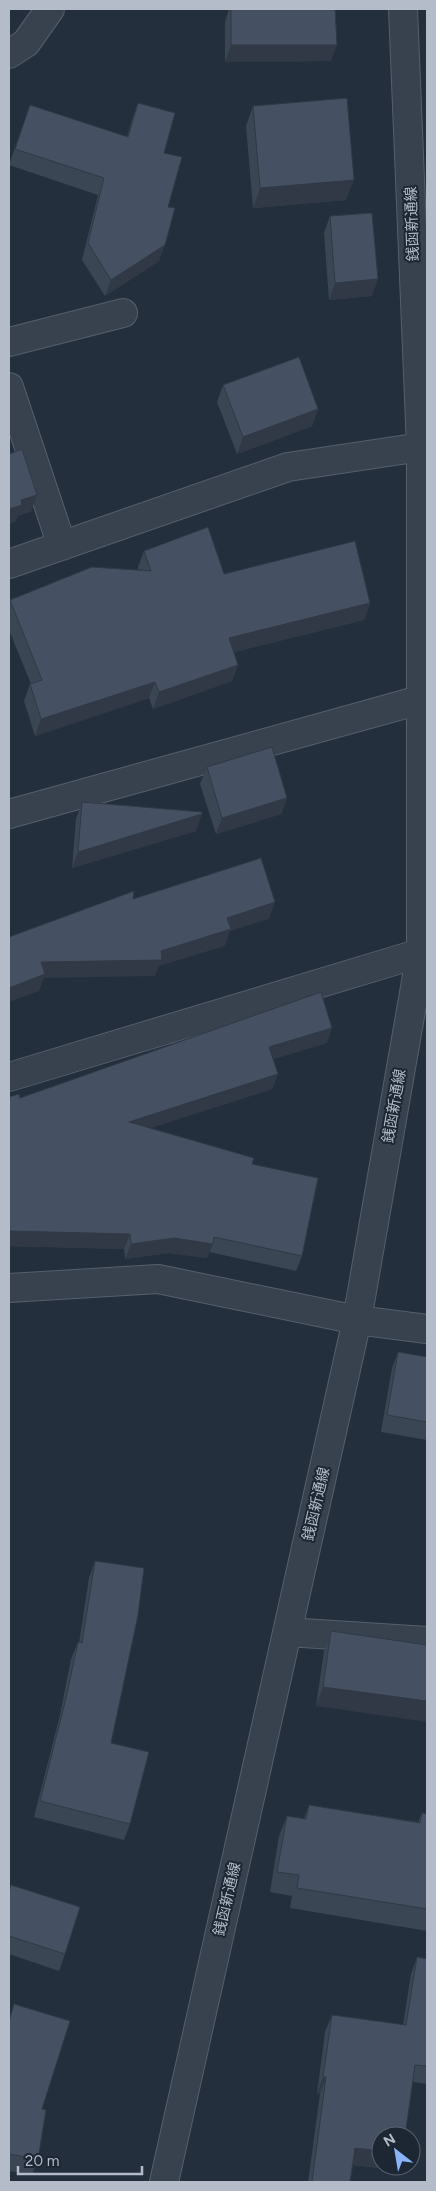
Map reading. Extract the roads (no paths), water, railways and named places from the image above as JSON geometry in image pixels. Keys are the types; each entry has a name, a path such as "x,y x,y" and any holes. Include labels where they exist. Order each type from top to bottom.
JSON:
{"street":[{"path":"9,54 26,43 50,9"},
{"name":"銭函新通線","path":"164,2182 357,1320 424,952 425,524 403,9"},
{"path":"9,342 123,313"},
{"path":"9,387 62,546"},
{"path":"9,564 288,466 421,447"},
{"path":"9,814 425,699"},
{"path":"9,1077 424,952"},
{"path":"9,1288 158,1279 357,1320 427,1330"},
{"path":"287,1632 427,1641"}]}
